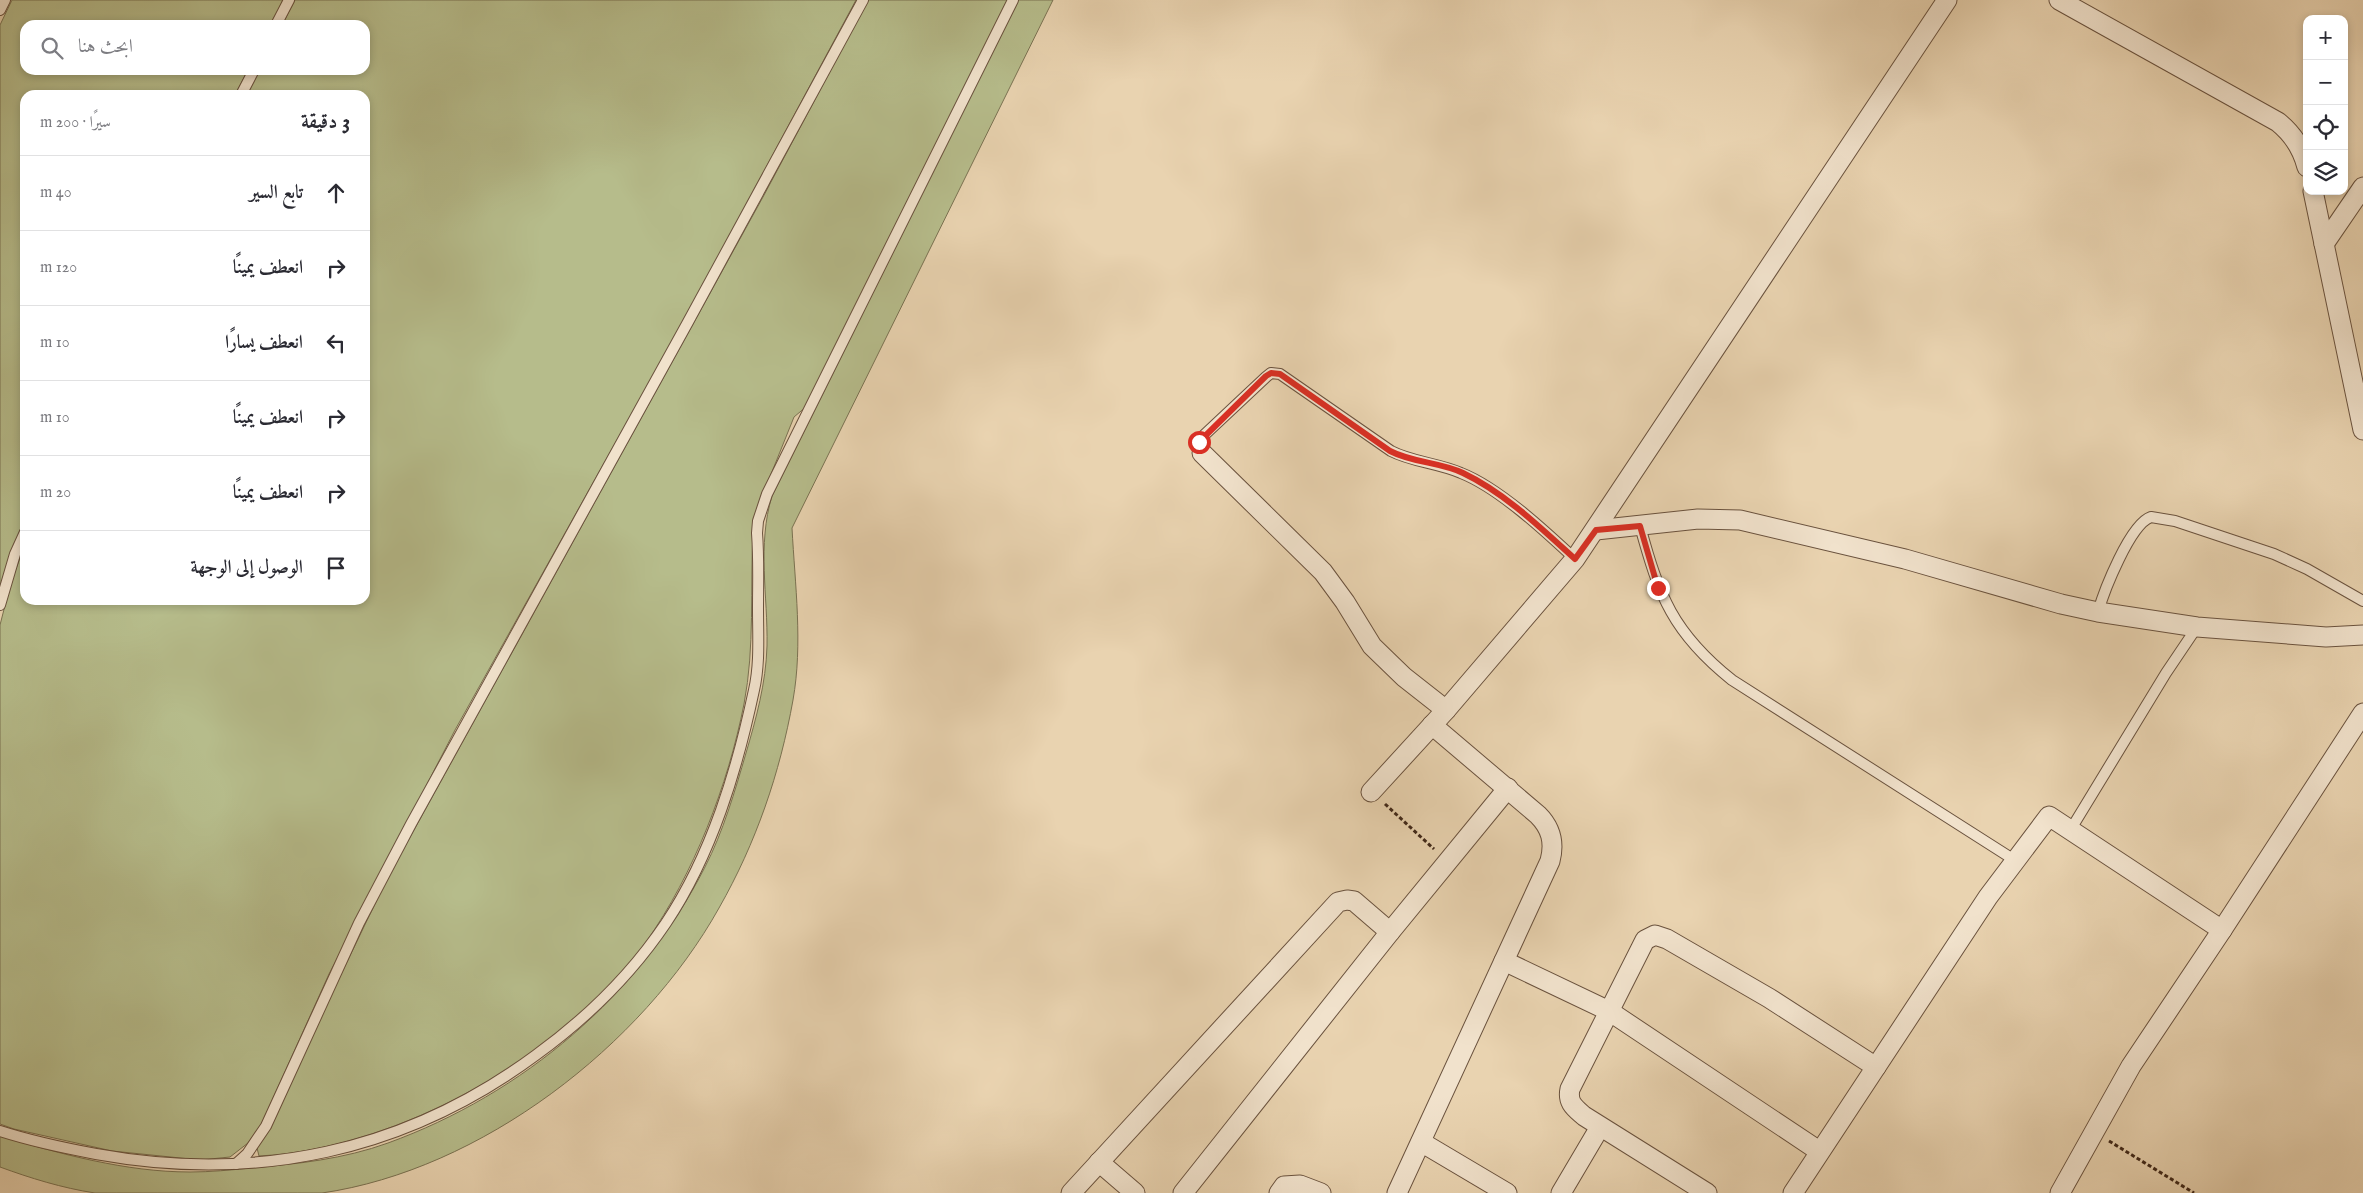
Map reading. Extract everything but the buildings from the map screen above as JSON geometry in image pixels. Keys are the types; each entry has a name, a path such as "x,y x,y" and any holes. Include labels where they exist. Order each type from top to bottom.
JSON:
{"street":[{"path":"1371,792 1446,710 1575,559 1947,0"},
{"path":"2060,0 2278,122 2290,131 2303,157"},
{"path":"2324,244 2363,187"},
{"path":"2314,195 2363,430"},
{"path":"1202,453 1323,572 1345,602 1372,646 1404,677 1446,710"},
{"path":"1596,530 1723,518 1760,523 1905,559 2061,604 2098,612 2197,627 2326,637 2363,635"},
{"path":"2060,1193 2131,1066 2363,713"},
{"path":"1397,1193 1550,861 1553,845 1545,822 1508,788 1432,725"},
{"path":"1183,1193 1390,932 1508,788"},
{"path":"1793,1193 1988,897 2049,816 2222,930"},
{"path":"1071,1193 1338,902 1354,901 1390,932"},
{"path":"1707,1193 1600,1127 1573,1107 1570,1093 1609,1010 1645,940 1650,936 1659,935 1761,993 1876,1067"},
{"path":"1504,961 1609,1010 1819,1151"},
{"path":"1561,1193 1600,1127"},
{"path":"1421,1142 1507,1193"},
{"path":"1099,1162 1135,1193"},
{"path":"1279,1193 1284,1186 1294,1184 1321,1193"}],"lane":[{"path":"0,10 5,0"},
{"path":"279,20 289,0"},
{"path":"236,1164 247,1154 266,1126 359,923 411,824 863,0"},
{"path":"0,1131 60,1147 153,1162 201,1166 312,1155 381,1138 427,1120 474,1097 518,1069 588,1015 621,980 668,920 685,891 715,823 740,749 754,690 758,648 757,534 764,501 1013,0"},
{"path":"244,90 251,75"},
{"path":"1202,453 1198,444 1201,438 1266,376 1271,373 1280,374 1390,451 1401,457 1463,473 1484,486 1518,509 1575,559"},
{"path":"2098,612 2108,579 2142,524 2151,517 2175,521 2274,554 2363,601"},
{"path":"1640,526 1654,576 1664,600 1692,644 1711,664 1732,680 2016,861"},
{"path":"0,605 20,543"},
{"path":"2071,829 2166,673 2197,627"}],"path":[{"path":"1371,792 1437,851"},
{"path":"2093,1132 2194,1193"}],"green space":[{"path":"12,0 283,0 273,20 20,20 20,75 245,75 238,90 20,90 20,531 11,552 0,588 0,25"},
{"path":"295,0 856,0 684,320 455,730 329,974 261,1125 248,1143 230,1157 200,1160 112,1151 14,1129 0,1124 0,625 11,582 20,558 20,605 370,605 370,90 249,90 256,75 370,75 370,20 285,20"},
{"path":"868,0 1008,0 807,406 794,417 757,509 752,552 750,661 744,704 729,766 719,797 694,858 679,888 646,942 612,983 571,1022 525,1058 475,1089 422,1115 367,1136 313,1149 259,1156 257,1148 388,877 763,197"},
{"path":"1018,0 1053,0 792,528 798,636 796,679 788,727 765,807 744,858 719,908 686,959 647,1008 601,1053 551,1094 497,1129 440,1158 382,1180 322,1193 95,1193 46,1182 0,1167 0,1136 94,1161 142,1169 190,1172 286,1165 337,1157 371,1149 438,1122 485,1097 530,1068 573,1035 612,998 647,957 678,914 705,867 728,811 763,687 767,646 764,552 765,533 772,496"}],"route":[{"path":"1199,442 1266,376 1275,372 1390,451 1401,457 1463,473 1484,486 1518,509 1575,559 1596,530 1640,526 1658,588"}]}
